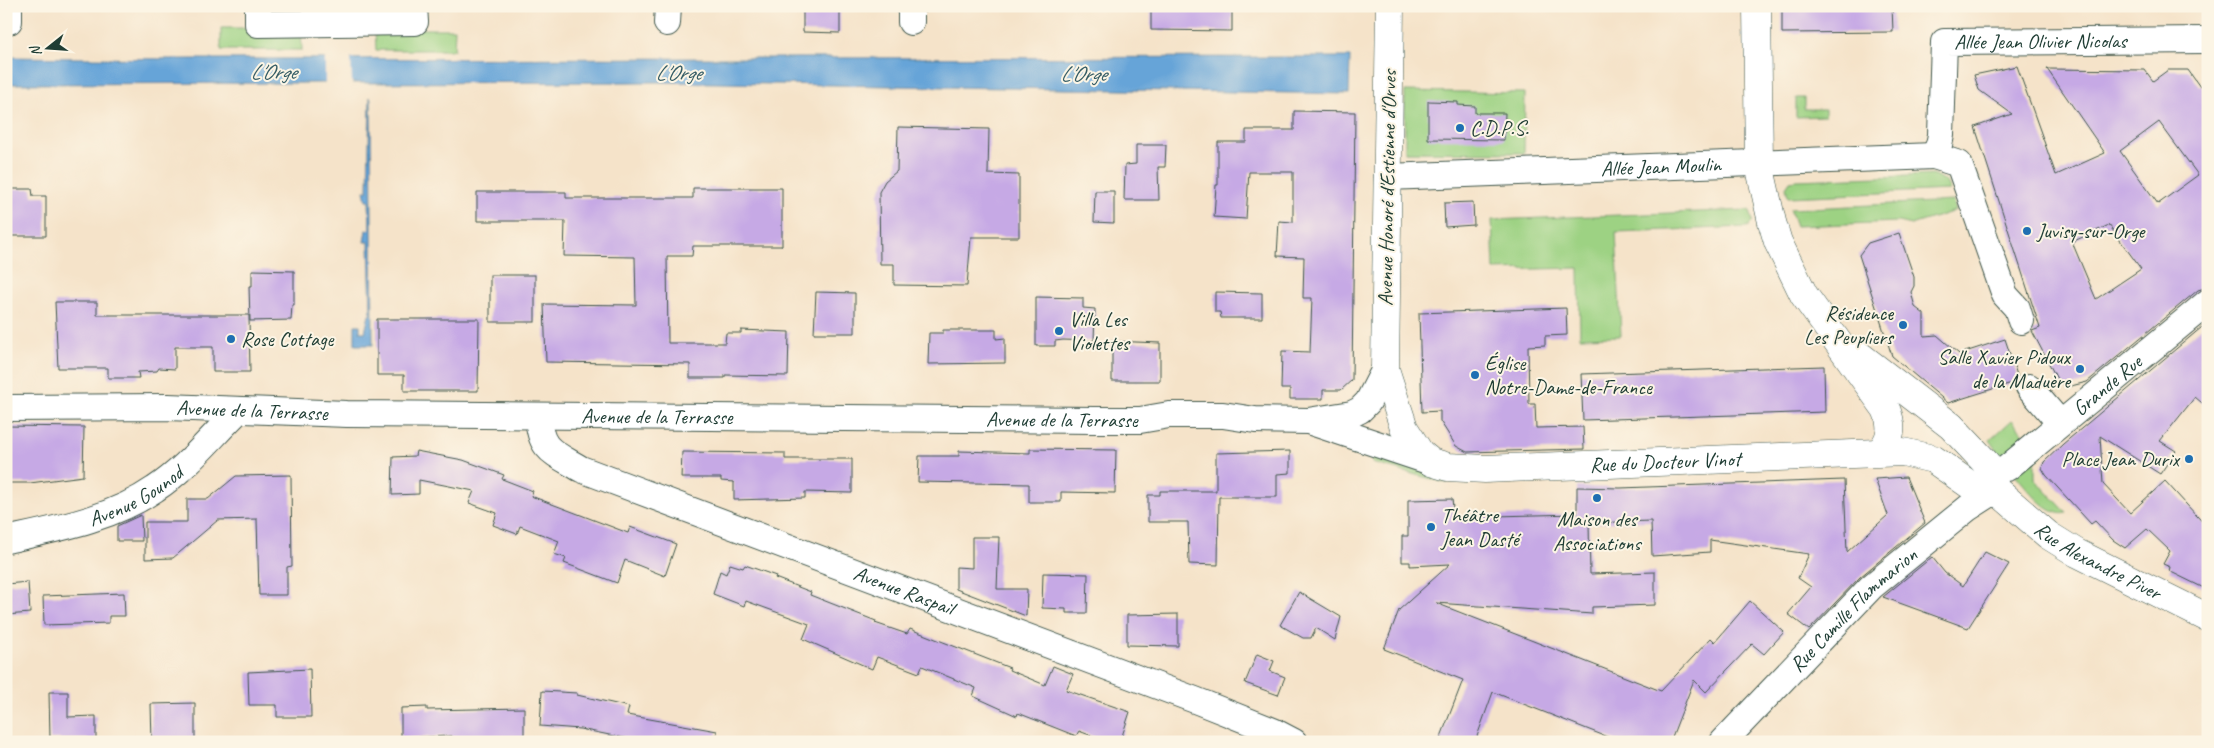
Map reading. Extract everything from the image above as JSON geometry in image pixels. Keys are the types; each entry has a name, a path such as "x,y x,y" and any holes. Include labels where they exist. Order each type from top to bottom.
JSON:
{"street":[{"path":"258,6 258,24 415,22 414,6"},
{"name":"Avenue Honoré d'Estienne d'Orves","path":"1385,369 1390,6"},
{"path":"1757,6 1759,164 1778,242 1804,295 1834,336 1881,385 1951,426 2001,479"},
{"name":"Allée Jean Olivier Nicolas","path":"1934,156 1940,146 1941,135 1944,42 2208,40"},
{"path":"1934,156 1959,164 2005,294 2017,308 2021,321"},
{"name":"Allée Jean Moulin","path":"1387,177 1934,156"},
{"name":"Grande Rue","path":"2001,479 2060,423 2208,302"},
{"path":"1385,369 1404,428 1416,448 1431,462"},
{"name":"Avenue de la Terrasse","path":"6,408 168,407 538,416 1126,420 1169,415 1223,415 1254,420 1308,421 1360,410 1368,402 1385,369"},
{"path":"1880,452 1887,444 1891,422 1881,385"},
{"path":"2029,388 2060,423"},
{"name":"Avenue Gounod","path":"6,540 95,518 127,505 155,489 206,446 239,410"},
{"name":"Avenue Raspail","path":"538,416 539,435 547,447 581,469 1186,696 1273,731 1294,742"},
{"name":"Avenue de la Terrasse","path":"1308,421 1431,462"},
{"name":"Rue du Docteur Vinot","path":"1431,462 1448,467 1486,468 1880,452 1916,453 1933,459 1973,487 2001,479"},
{"name":"Rue Alexandre Piver","path":"2001,479 2048,535 2077,553 2208,618"},
{"name":"Rue Camille Flammarion","path":"1723,742 1871,587 2001,479"}],"green space":[{"path":"270,6 404,6 400,12 278,14"},
{"path":"221,28 301,28 302,50 221,50"},
{"path":"375,29 455,29 454,50 376,50"},
{"path":"1405,91 1525,93 1524,153 1405,152"},
{"path":"1796,98 1804,98 1804,109 1825,109 1825,116 1796,117"},
{"path":"1935,175 1946,182 1950,190 1788,197 1786,187 1790,181 1796,180"},
{"path":"1953,201 1955,211 1911,225 1898,222 1796,226 1790,209"},
{"path":"1748,210 1753,222 1747,227 1616,232 1621,336 1580,337 1579,268 1494,270 1492,220"},
{"path":"2012,420 2028,439 2004,460 1990,440"},
{"path":"1372,452 1446,475 1446,483 1372,463"},
{"path":"2035,455 2035,479 2067,513 2052,511 2037,500 2013,472"}],"water":[{"name":"L'Orge","path":"6,57 175,59 1350,57 1349,94 658,82 6,84"},
{"path":"370,97 373,345 355,345 355,325 360,325 360,332 365,332 369,315 371,315 369,242 364,242 366,230 370,230 369,200 366,200 364,191 368,190"}],"pier":[{"path":"325,56 351,56 352,85 325,85"}],"building":[{"path":"803,6 836,6 836,9 840,9 840,33 803,32"},
{"path":"1151,6 1232,6 1232,31 1151,30"},
{"path":"1782,6 1892,6 1893,32 1782,33"},
{"path":"2017,66 2056,175 2105,153 2047,69 2145,70 2153,81 2168,70 2188,70 2200,87 2208,83 2208,287 2198,290 2087,382 2066,387 2058,381 2032,331 2040,328 1975,127 2012,114 1979,90 1974,75","holes":["2159,122 2198,175 2158,204 2120,151","2109,225 2141,269 2096,299 2072,242"]},
{"path":"1428,101 1458,102 1458,105 1475,106 1475,113 1505,113 1504,140 1428,139"},
{"path":"1294,111 1355,112 1352,380 1341,390 1323,390 1323,399 1290,399 1290,389 1281,389 1282,351 1310,352 1312,298 1303,298 1304,257 1277,256 1279,221 1293,222 1293,172 1249,172 1246,219 1214,217 1216,185 1218,185 1218,142 1246,142 1246,130 1294,130"},
{"path":"898,127 989,129 988,174 1019,175 1019,237 971,237 967,286 894,285 894,264 880,264 879,192 885,181 897,171"},
{"path":"1136,145 1166,145 1165,167 1158,167 1159,200 1124,200 1125,165 1136,164"},
{"path":"693,188 782,188 782,246 693,246 692,256 667,256 668,343 725,343 726,333 741,333 741,330 789,332 788,376 725,375 725,378 690,378 690,364 546,362 544,304 636,305 635,257 564,256 565,221 477,221 477,192 566,192 566,198 693,198"},
{"path":"6,189 32,189 33,196 46,196 46,236 6,236"},
{"path":"1095,191 1114,191 1114,223 1094,222"},
{"path":"1473,202 1474,225 1445,227 1444,203"},
{"name":"Résidence Les Peupliers","path":"1899,233 1914,277 1914,286 1911,292 1915,307 1924,314 1924,336 1937,335 1959,354 2005,339 2018,378 2015,382 1948,403 1892,356 1859,255 1868,243"},
{"path":"252,270 294,271 294,305 292,305 291,320 250,321 249,286 252,286"},
{"path":"490,275 535,275 535,322 490,322"},
{"path":"816,292 855,293 855,333 814,333"},
{"path":"1215,292 1262,293 1262,318 1221,318 1220,312 1215,312"},
{"name":"Villa Les Violettes","path":"1036,297 1083,298 1083,308 1095,309 1094,341 1063,340 1055,341 1055,346 1036,346"},
{"path":"55,302 97,302 97,315 249,315 250,372 213,372 213,347 175,347 175,369 159,368 157,371 138,372 139,378 108,378 108,368 58,368"},
{"name":"Église Notre-Dame-de-France","path":"1566,308 1567,335 1545,336 1545,345 1528,346 1529,404 1535,404 1536,428 1583,427 1584,449 1467,452 1456,446 1440,421 1440,411 1422,412 1419,313"},
{"path":"377,319 479,319 478,391 404,391 404,375 377,375"},
{"path":"2208,322 2208,408 2195,397 2160,441 2176,451 2160,474 2100,436 2103,484 2130,513 2165,481 2208,528 2208,590 2169,571 2170,567 2163,564 2170,551 2147,529 2125,548 2113,540 2095,521 2091,524 2046,475 2042,468 2044,462 2063,444"},
{"path":"943,330 996,330 996,339 1005,338 1005,363 928,364 929,333 943,333"},
{"path":"1112,341 1160,343 1160,381 1112,381"},
{"path":"1824,366 1825,412 1583,420 1581,374"},
{"path":"6,426 84,427 83,476 30,483 6,483"},
{"path":"1030,449 1116,450 1115,493 1061,492 1061,502 1029,502 1029,484 918,482 919,456 959,456 959,451 1030,453"},
{"path":"416,451 463,460 504,475 502,479 533,491 531,496 628,533 630,527 676,544 665,576 625,560 617,583 564,563 566,558 554,554 559,541 520,526 517,534 493,525 497,513 469,503 474,491 419,480 419,494 392,495 393,457 415,456"},
{"path":"1290,451 1290,473 1277,474 1277,497 1219,497 1218,565 1189,564 1188,522 1148,522 1148,495 1160,495 1160,491 1216,491 1216,453"},
{"path":"682,452 785,453 785,459 852,459 852,493 805,492 805,498 734,500 734,482 721,481 721,478 681,478"},
{"path":"291,475 292,566 287,567 287,595 259,595 257,519 218,520 173,558 145,559 145,522 187,522 187,499 208,499 236,476"},
{"path":"1906,477 1925,523 1860,577 1809,630 1788,614 1811,587 1798,578 1809,554 1710,540 1710,552 1652,556 1651,521 1589,523 1590,574 1655,572 1655,605 1592,607 1592,614 1436,603 1661,691 1711,638 1715,642 1750,601 1784,632 1764,654 1752,644 1706,692 1694,680 1670,742 1620,742 1493,692 1475,742 1439,742 1463,680 1384,649 1399,610 1450,564 1410,566 1410,562 1402,562 1402,536 1408,536 1408,500 1452,499 1454,517 1577,514 1577,487 1620,488 1844,480 1847,552 1888,515 1875,479"},
{"path":"141,515 142,541 117,541 117,526"},
{"path":"972,537 999,537 997,589 1027,589 1026,616 956,589 956,567 972,568"},
{"path":"1985,552 2009,564 1968,628 1883,597 1932,557 1945,573 1963,586"},
{"path":"730,564 743,568 745,565 776,576 775,578 811,592 810,595 876,621 875,623 907,634 910,629 1010,668 1009,670 1045,685 1053,666 1073,674 1066,690 1130,712 1120,742 1108,742 1079,731 1076,736 1018,713 1017,716 973,696 976,688 922,666 919,673 877,657 872,669 803,639 809,624 746,601 744,606 713,594 720,571 726,574"},
{"path":"1043,573 1088,574 1087,613 1066,613 1066,609 1042,608"},
{"path":"28,582 30,613 6,615 6,584"},
{"path":"1299,592 1341,617 1335,640 1316,628 1311,638 1303,638 1280,625"},
{"path":"124,593 125,616 109,616 109,623 44,625 43,596"},
{"path":"1178,614 1178,646 1127,645 1127,615"},
{"path":"1257,654 1274,661 1270,671 1285,677 1278,695 1245,683"},
{"path":"310,669 311,717 277,717 277,705 249,705 248,672"},
{"path":"542,691 577,693 577,695 629,707 627,715 717,731 716,742 644,742 580,729 540,726"},
{"path":"49,692 68,692 68,717 96,716 96,739 50,739"},
{"path":"195,703 195,742 152,742 151,704"},
{"path":"427,707 427,710 524,708 524,739 452,741 452,736 401,738 401,708"}],"place":[{"name":"C.D.P.S.","path":"1460,128"},
{"name":"Juvisy-sur-Orge","path":"2027,231"},
{"name":"Résidence Les Peupliers","path":"1903,325"},
{"name":"Villa Les Violettes","path":"1059,331"},
{"name":"Rose Cottage","path":"231,339"},
{"name":"Salle Xavier Pidoux de la Maduère","path":"2080,369"},
{"name":"Église Notre-Dame-de-France","path":"1475,375"},
{"name":"Place Jean Durix","path":"2189,459"},
{"name":"Maison des Associations","path":"1597,498"},
{"name":"Théâtre Jean Dasté","path":"1431,527"}]}
